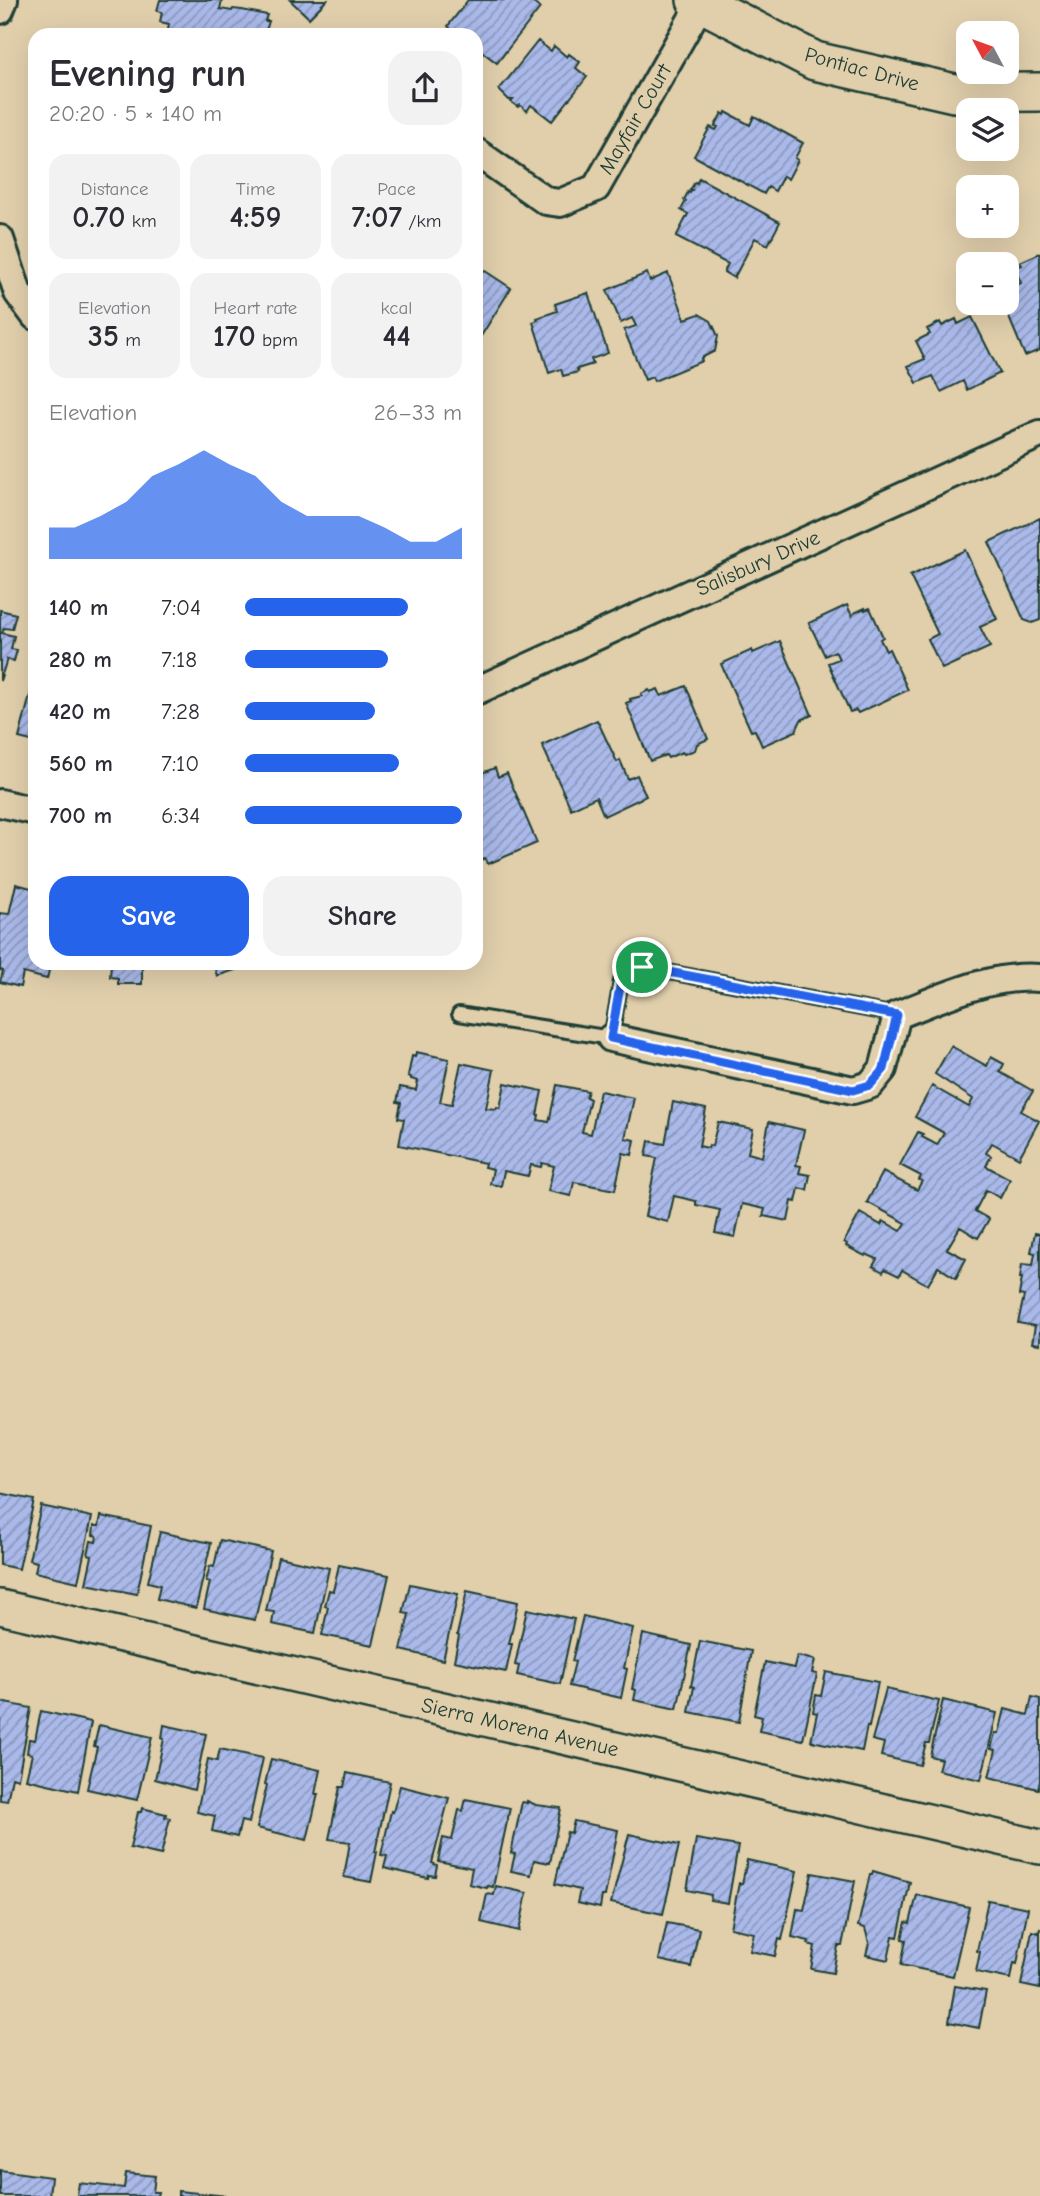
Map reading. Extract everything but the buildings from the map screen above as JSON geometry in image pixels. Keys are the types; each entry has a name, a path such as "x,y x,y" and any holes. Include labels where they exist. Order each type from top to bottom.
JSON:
{"main road":[{"name":"Pontiac Drive","path":"698,2 815,61 954,93 1040,92"}],"street":[{"path":"0,9 4,0"},
{"name":"Mayfair Court","path":"483,157 546,201 560,203 596,188 698,2"},
{"path":"0,239 18,293 28,307"},
{"name":"Salisbury Drive","path":"483,688 1040,435"},
{"path":"0,803 28,809"},
{"path":"611,1038 853,1090 870,1085 884,1069 897,1015 979,984 1040,978"},
{"name":"Sierra Morena Avenue","path":"0,1607 1040,1847"}],"lane":[{"path":"459,1014 611,1038 621,981 642,967 897,1015"}],"route":[{"path":"642,967 897,1015 884,1069 870,1085 853,1090 611,1038 621,981 642,967"}]}
